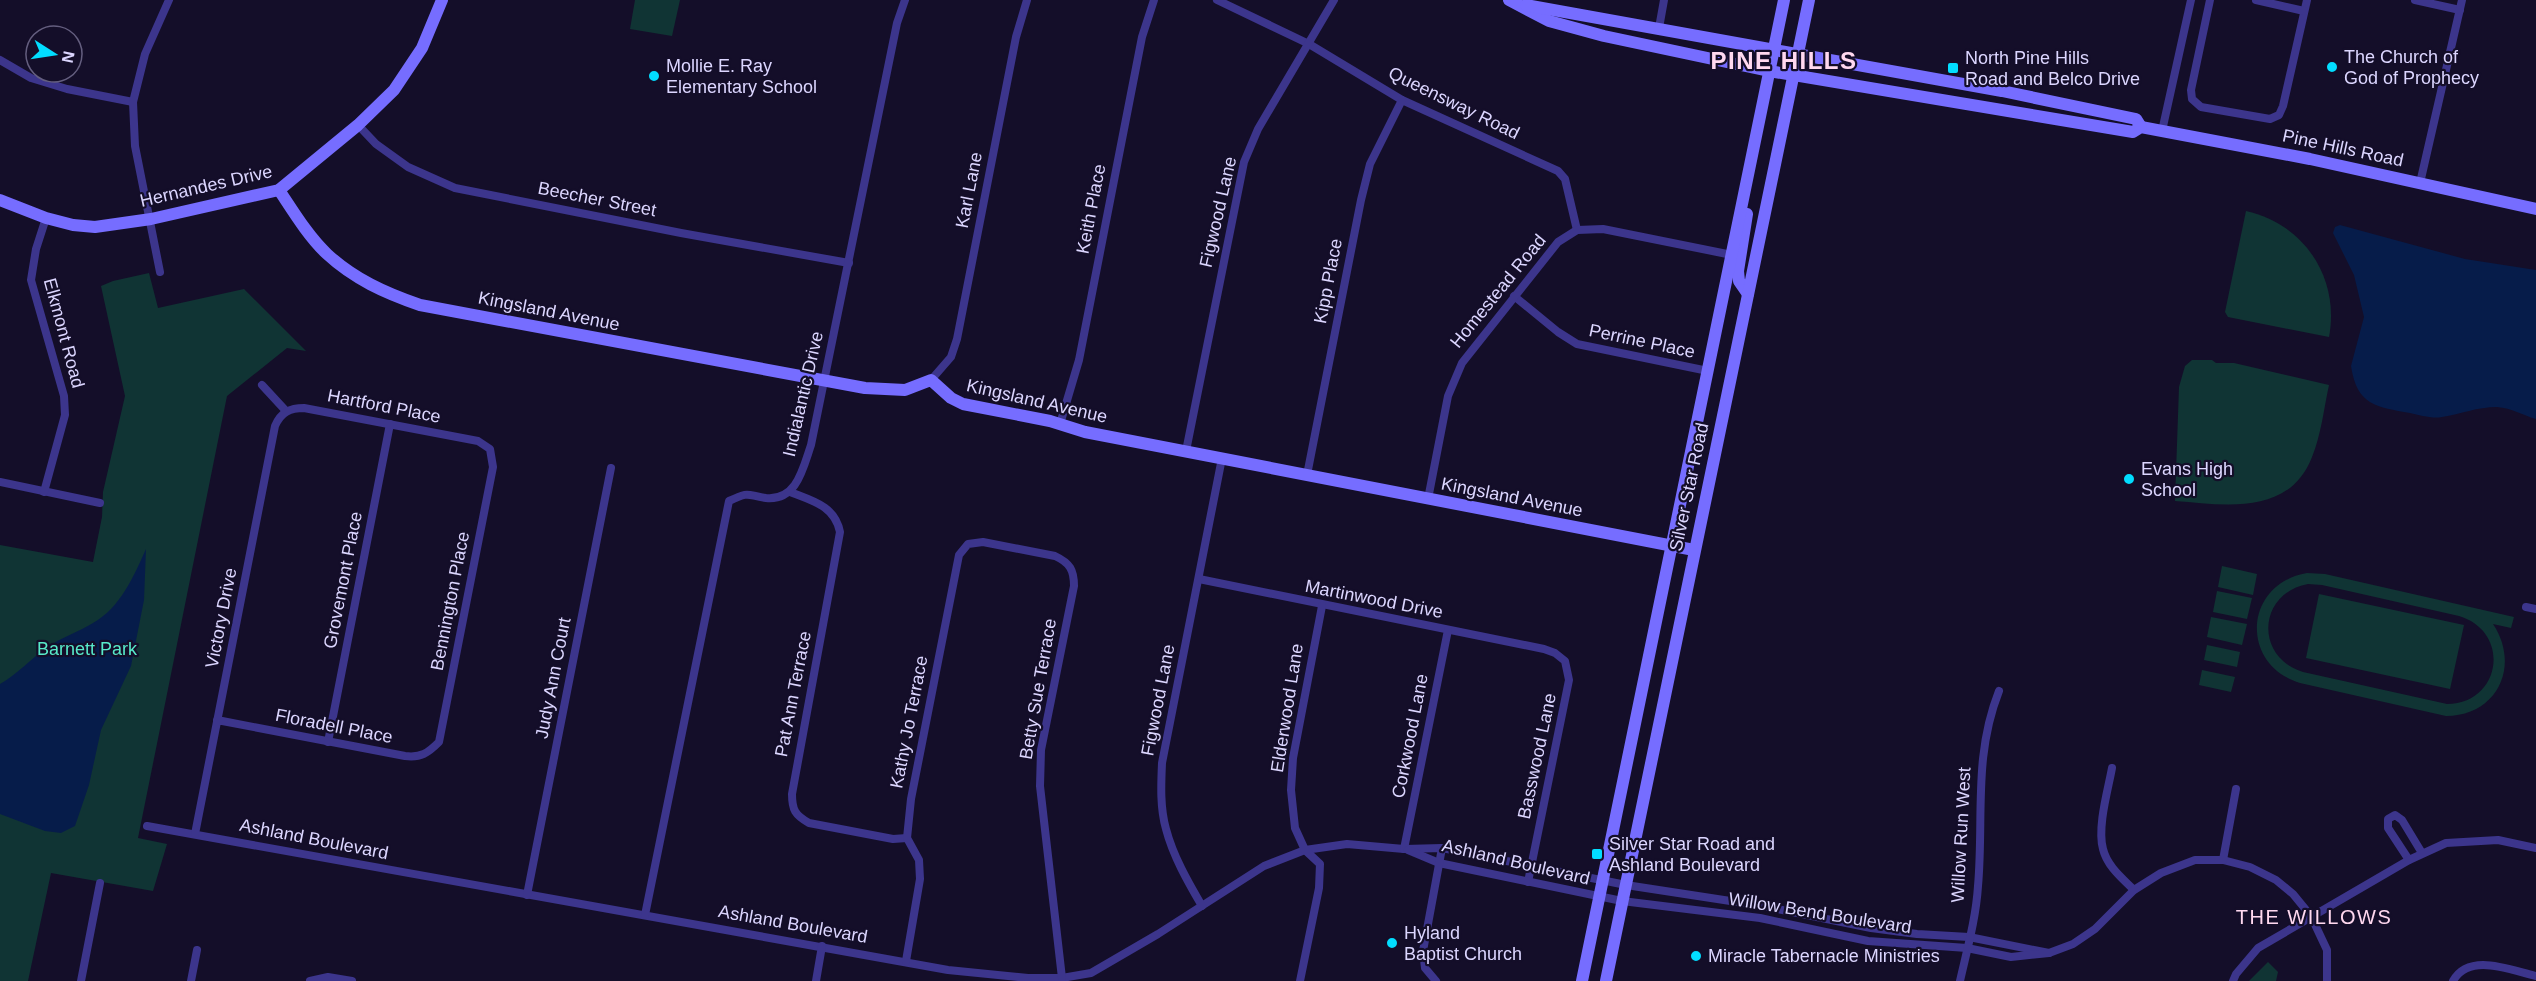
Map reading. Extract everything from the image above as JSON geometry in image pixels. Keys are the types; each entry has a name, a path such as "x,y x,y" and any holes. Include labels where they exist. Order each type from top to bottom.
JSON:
{"main road":[{"name":"Hernandes Drive","path":"0,200 46,218 73,225 95,227 151,219 279,190 357,125 394,90 422,48 442,0"},
{"name":"Silver Star Road","path":"1582,981 1784,0"},
{"name":"Silver Star Road","path":"1606,981 1809,0"},
{"name":"Pine Hills Road","path":"1513,2 2136,118 2141,127"},
{"name":"Pine Hills Road","path":"1513,2 1549,21 1582,32 1768,71 2133,132 2141,127 2420,183 2536,209"},
{"path":"1748,294 1739,281 1738,271 1745,234 1754,141"},
{"name":"Kingsland Avenue","path":"279,190 325,253 353,275 387,293 409,301 825,382 895,391 911,389 931,380 951,398 963,404 1060,424 1085,432 1694,550"}],"street":[{"name":"Indialantic Drive","path":"790,492 799,479 811,445 897,23 905,0"},
{"name":"Karl Lane","path":"931,380 951,357 957,339 1016,37 1026,0"},
{"name":"Keith Place","path":"1060,424 1079,360 1142,38 1154,0"},
{"name":"Queensway Road","path":"1217,0 1309,44 1402,100 1558,171 1567,184 1577,230"},
{"name":"Figwood Lane","path":"1186,451 1244,162 1258,129 1334,0"},
{"path":"1659,28 1664,0"},
{"path":"2162,131 2191,0"},
{"path":"2210,0 2191,90 2192,99 2201,107 2265,119 2274,118 2283,106 2307,0"},
{"path":"2256,0 2304,11"},
{"path":"2415,0 2460,10"},
{"path":"2420,183 2462,0"},
{"path":"160,272 135,146 133,102 145,54 165,1"},
{"path":"0,60 31,78 67,89 133,102"},
{"name":"Kipp Place","path":"1307,475 1370,164 1402,100"},
{"name":"Beecher Street","path":"357,125 376,144 408,167 454,188 681,233 849,263"},
{"name":"Elkmont Road","path":"44,492 66,415 64,396 31,280 36,249 46,218"},
{"path":"1577,230 1603,229 1732,255"},
{"name":"Homestead Road","path":"1428,499 1453,380 1472,348 1550,249 1577,230"},
{"name":"Perrine Place","path":"1514,296 1558,332 1577,344 1708,371"},
{"path":"262,385 285,411"},
{"name":"Hartford Place","path":"285,411 304,408 478,441 490,449 493,467"},
{"name":"Victory Drive","path":"195,834 275,426 278,418 285,411"},
{"name":"Grovemont Place","path":"328,742 390,424"},
{"name":"Figwood Lane","path":"1202,906 1184,875 1165,828 1161,795 1162,763 1222,458"},
{"name":"Bennington Place","path":"439,742 493,467"},
{"name":"Judy Ann Court","path":"527,895 611,468"},
{"path":"0,482 100,503"},
{"path":"645,915 729,501 747,493 776,498 790,492"},
{"name":"Pat Ann Terrace","path":"790,492 823,505 838,520 840,532 792,794 792,808 799,817 809,823 893,840 907,838"},
{"name":"Kathy Jo Terrace","path":"906,962 920,879 919,860 907,838 910,799 959,555 968,544 983,542 1022,549"},
{"name":"Betty Sue Terrace","path":"1022,549 1055,556 1066,561 1074,572 1074,586 1041,750 1040,786 1062,978"},
{"name":"Martinwood Drive","path":"1198,579 1322,606 1544,649"},
{"name":"Elderwood Lane","path":"1300,981 1319,888 1320,864 1305,850 1295,828 1291,790 1293,758 1322,606"},
{"path":"2526,607 2536,609"},
{"name":"Corkwood Lane","path":"1404,849 1448,630"},
{"name":"Basswood Lane","path":"1528,882 1569,680 1565,661 1556,653 1544,649"},
{"name":"Willow Run West","path":"1960,981 1978,887 1982,751 1989,718 1999,691"},
{"name":"Floradell Place","path":"217,720 414,757 428,754 439,742"},
{"path":"2112,768 2101,836 2103,850 2114,870 2134,890"},
{"path":"2223,860 2236,789"},
{"path":"2409,860 2388,828 2388,819 2395,815 2402,820 2422,853"},
{"name":"Ashland Boulevard","path":"147,826 994,976 1092,977 1264,866 1305,850 1347,844 1404,849 1442,848 1626,885"},
{"path":"2233,981 2236,974 2258,948 2422,853 2446,843 2468,840 2498,840 2536,848"},
{"path":"1436,981 1425,968 1423,951 1442,848"},
{"name":"Ashland Boulevard","path":"1404,849 1439,863 1622,901"},
{"name":"Willow Bend Boulevard","path":"1622,901 1760,918 1868,941 1967,948 2011,957 2049,953 2073,944 2094,929 2134,890 2161,873 2195,860 2223,860 2250,867 2276,880 2293,894 2311,916 2327,950 2327,981"},
{"path":"81,981 100,883"},
{"name":"Willow Bend Boulevard","path":"1626,885 1763,906 1871,928 1969,937 2049,953"},
{"path":"816,981 822,946"},
{"path":"191,981 197,950"},
{"path":"2453,981 2458,972 2471,964 2483,964 2536,976"},
{"path":"310,981 328,977 352,981"}],"green space":[{"path":"635,0 680,0 672,36 630,29"},
{"path":"2246,211 2267,218 2285,228 2301,241 2314,257 2329,295 2331,315 2329,337 2228,317 2225,312"},
{"name":"Barnett Park","path":"149,273 158,308 244,289 306,351 287,348 227,396 138,838 167,844 153,891 51,873 28,981 0,981 0,545 93,562 102,517 103,492 125,396 101,286"},
{"path":"2192,360 2234,363 2329,385 2320,431 2312,457 2302,476 2288,489 2272,498 2254,503 2215,504 2175,501 2179,387 2185,366"},
{"path":"2222,566 2257,574 2253,595 2218,587"},
{"path":"2307,573 2325,574 2514,617 2511,628 2493,624 2501,640 2505,656 2504,672 2499,686 2491,698 2479,708 2464,714 2446,716 2300,683 2280,673 2266,659 2259,643 2257,625 2261,608 2271,592 2286,580","holes":["2308,584 2322,585 2459,616 2476,624 2487,636 2493,651 2493,666 2489,680 2479,692 2465,701 2447,704 2303,672 2287,664 2276,653 2270,640 2268,626 2272,612 2279,599 2291,590"]},
{"path":"2217,591 2252,598 2247,619 2213,612"},
{"path":"2319,594 2464,625 2450,689 2306,658"},
{"path":"2211,617 2247,624 2242,645 2207,637"},
{"path":"2207,645 2240,652 2237,667 2204,660"},
{"path":"2202,670 2235,677 2231,692 2199,685"},
{"path":"2268,962 2278,972 2276,981 2249,981"}],"water":[{"path":"2340,225 2465,259 2536,270 2536,419 2497,407 2430,417 2378,406 2364,397 2358,389 2351,366 2364,317 2354,275 2333,233 2335,227"},
{"path":"146,549 144,600 131,666 101,730 89,785 75,826 61,833 45,831 0,814 0,684 48,647 103,617 131,580"}],"place":[{"name":"The Church of God of Prophecy","path":"2332,67"},
{"name":"North Pine Hills Road and Belco Drive","path":"1953,68"},
{"name":"Mollie E. Ray Elementary School","path":"654,76"},
{"name":"Evans High School","path":"2129,479"},
{"name":"Silver Star Road and Ashland Boulevard","path":"1597,854"},
{"name":"Hyland Baptist Church","path":"1392,943"},
{"name":"Miracle Tabernacle Ministries","path":"1696,956"}],"district":[{"name":"PINE HILLS","path":"1784,60"},
{"name":"THE WILLOWS","path":"2314,917"}]}
